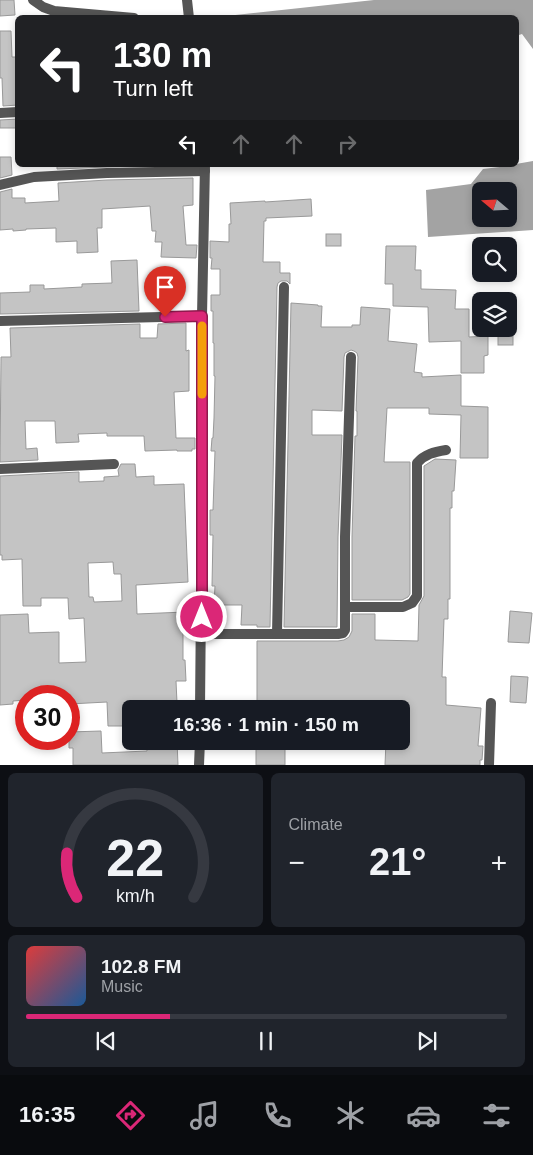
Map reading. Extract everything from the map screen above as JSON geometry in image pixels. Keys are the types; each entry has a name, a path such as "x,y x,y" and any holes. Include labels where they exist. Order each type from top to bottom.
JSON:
{"street":[{"path":"34,0 43,7 54,10 104,15"},
{"path":"188,0 189,15"},
{"path":"0,113 15,112"},
{"path":"0,185 34,177 205,168 202,316 200,700"},
{"path":"276,634 284,287"},
{"path":"0,321 202,316"},
{"path":"202,634 344,633 351,357"},
{"path":"346,607 403,607 412,603 417,596 417,463 418,460 429,453 446,450"},
{"path":"0,469 114,464"},
{"path":"489,765 491,703"},
{"path":"199,765 200,750"}],"shaded area":[{"path":"374,0 533,0 533,49 522,34 519,35 519,15 235,15"},
{"path":"533,161 533,230 428,237 426,190 472,183 472,228 518,228 518,182 473,182 483,169 519,167 519,163"}],"building":[{"path":"0,0 14,0 15,15 0,16"},
{"path":"0,31 11,31 12,57 15,57 15,105 3,106 2,78 0,78"},
{"path":"15,119 15,128 0,128 0,120"},
{"path":"0,157 11,157 12,175 0,178"},
{"path":"57,167 108,167 57,169"},
{"path":"193,178 193,205 183,206 186,245 197,245 196,258 161,257 162,242 155,242 156,231 152,231 150,206 102,209 102,228 97,228 98,252 77,253 77,241 56,242 56,228 0,230 0,192 12,189 12,198 25,198 25,203 59,201 58,183"},
{"path":"311,199 312,216 266,218 266,221 264,221 263,262 280,262 280,273 290,273 290,284 287,281 281,281 277,287 270,627 241,625 242,605 214,605 215,586 212,586 213,535 210,535 210,510 213,510 215,451 211,451 215,376 211,295 220,295 220,269 211,269 210,241 229,242 229,224 231,224 230,203"},
{"path":"326,234 341,234 341,246 326,246"},
{"path":"386,246 416,246 415,270 421,270 421,289 456,290 455,309 469,309 469,337 488,337 488,355 484,356 484,373 461,373 461,341 429,342 428,307 393,306 393,284 385,284"},
{"path":"137,260 139,311 0,314 0,293 30,292 30,285 44,285 44,289 82,287 82,284 112,283 111,261"},
{"path":"291,303 322,306 321,327 352,327 352,325 360,325 361,307 390,309 388,341 417,344 414,372 422,373 422,377 461,375 461,406 488,407 488,458 460,458 461,415 429,414 429,408 387,408 384,462 410,462 410,594 402,600 352,600 352,537 355,436 357,436 358,357 357,353 351,350 345,353 342,411 312,410 312,435 342,435 337,627 284,627"},
{"path":"186,323 186,351 189,350 189,391 174,392 176,438 195,438 195,449 192,449 192,451 145,451 144,436 107,436 107,433 78,434 79,442 56,443 55,421 25,421 26,449 37,448 38,460 0,462 1,357 11,357 10,328 140,324 140,338 157,338 158,324"},
{"path":"498,337 513,337 513,345 498,345"},
{"path":"435,459 456,460 452,508 450,508 450,599 448,599 448,619 444,619 442,677 446,677 446,705 481,708 478,746 483,746 480,765 385,765 386,750 410,750 410,700 257,700 257,641 344,640 349,637 352,631 352,614 375,614 375,640 418,641 419,605 424,596 424,466"},
{"path":"121,464 135,464 136,477 154,476 154,485 184,484 188,582 136,585 137,614 185,612 183,660 185,660 186,681 176,681 177,700 122,700 122,726 108,726 107,702 80,703 80,685 15,685 15,701 13,701 13,704 0,705 0,615 28,614 29,633 59,632 59,663 86,662 84,618 69,619 68,598 41,598 41,606 23,606 22,559 2,560 2,555 0,555 0,476 79,472 79,482 104,481 104,477 119,476 118,470","holes":["113,562 114,574 121,574 122,601 94,602 93,597 89,597 88,563"]},
{"path":"510,611 532,613 529,643 508,642"},
{"path":"511,676 528,677 526,703 510,702"},
{"path":"101,731 102,753 177,750 178,765 73,765 73,750 80,750 80,732"},
{"path":"256,750 285,750 285,765 256,765"}],"slow traffic":[{"path":"202,326 202,394"}],"route":[{"path":"165,317 202,316 202,617"}]}
